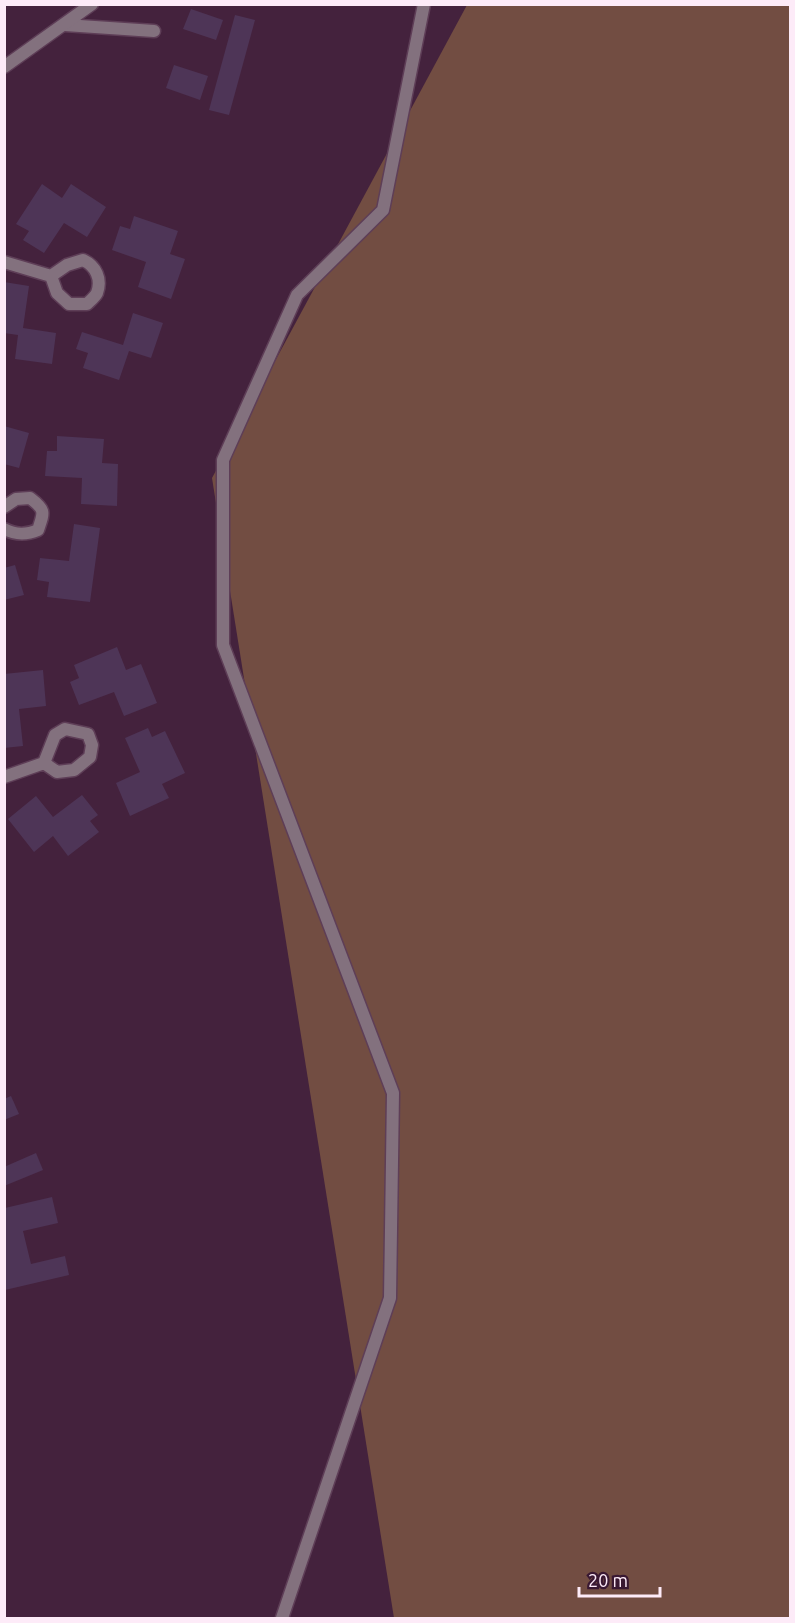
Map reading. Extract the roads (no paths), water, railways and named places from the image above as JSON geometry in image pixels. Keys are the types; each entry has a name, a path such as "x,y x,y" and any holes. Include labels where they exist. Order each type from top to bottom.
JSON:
{"street":[{"path":"4,67 92,4"},
{"path":"282,1618 390,1298 393,1093 223,645 223,460 297,295 383,210 424,4"},
{"path":"65,25 154,31"},
{"path":"4,262 51,276"},
{"path":"4,507 16,499 30,498 41,506 44,514 38,530 27,534 12,533 4,529"},
{"path":"4,777 44,764"}]}
